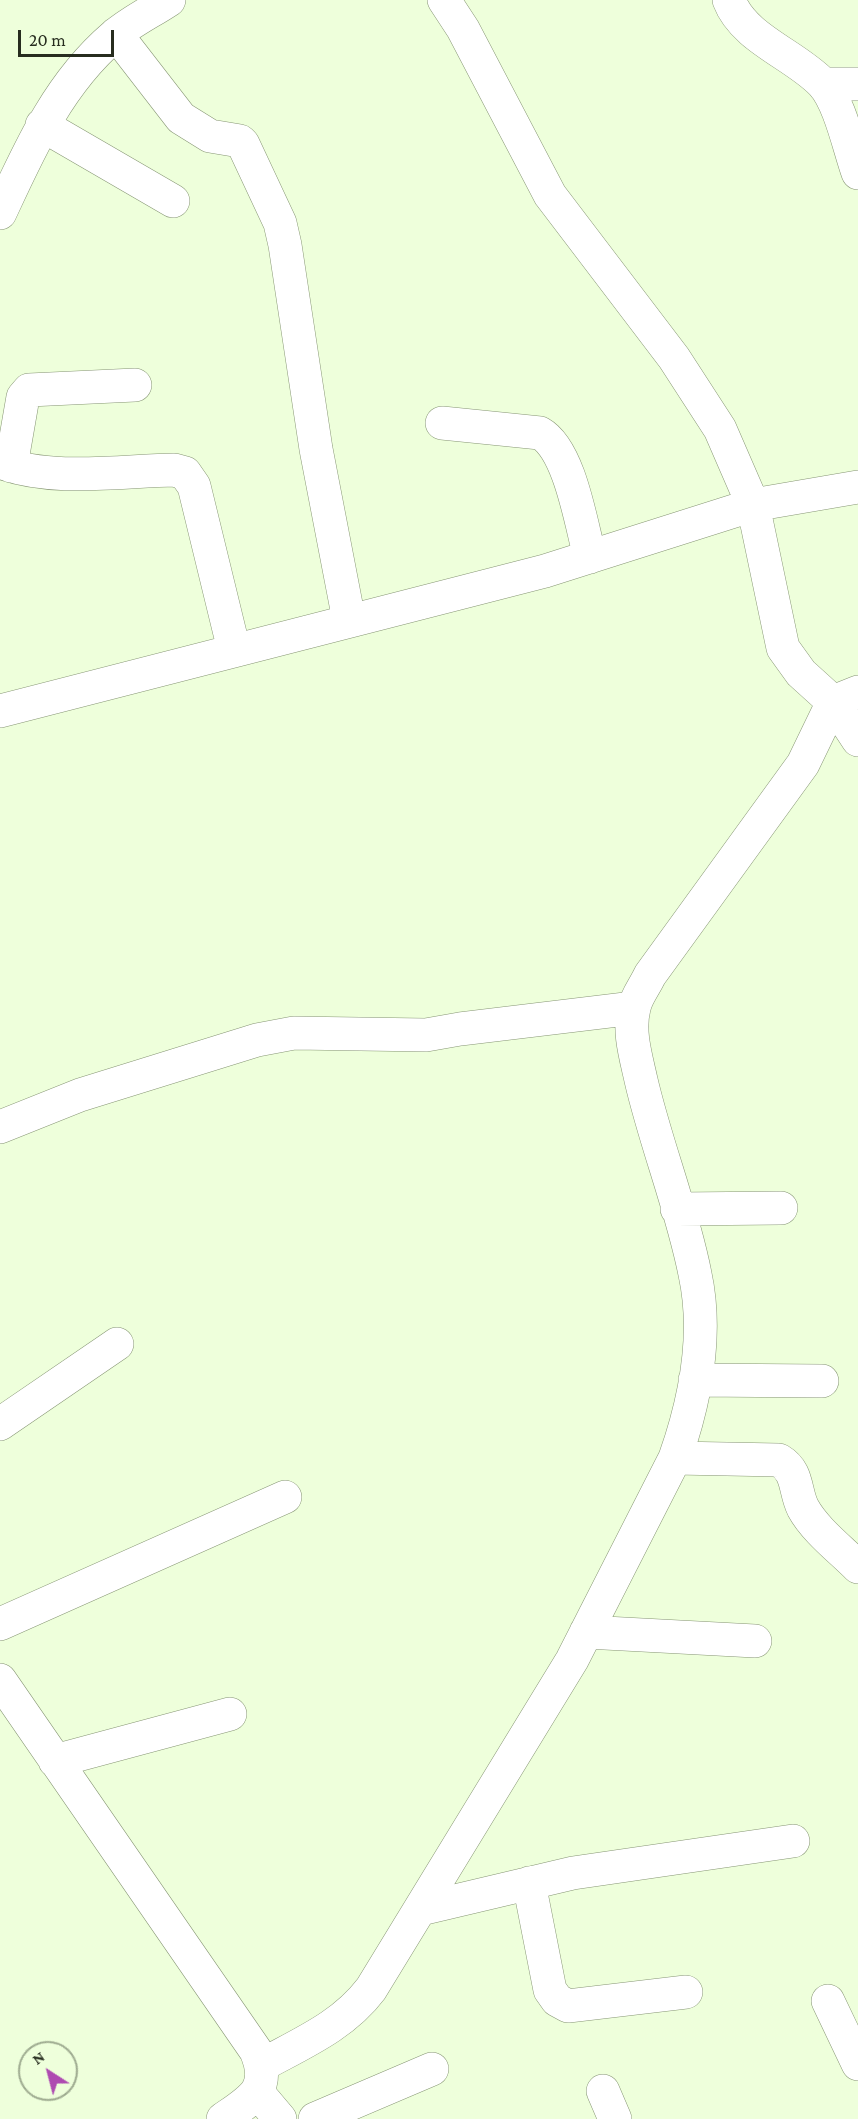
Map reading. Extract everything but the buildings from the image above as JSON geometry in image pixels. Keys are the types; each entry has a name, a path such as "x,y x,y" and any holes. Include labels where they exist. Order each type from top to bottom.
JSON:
{"street":[{"path":"0,213 42,125 64,89 116,34 169,0"},
{"path":"444,0 464,29 550,195 674,358 720,429 753,505 783,648 801,673 845,697 858,740"},
{"path":"729,0 734,14 747,27 823,84 833,100 858,173"},
{"path":"116,34 181,118 210,136 240,141 243,144 280,223 291,275 316,449 349,620"},
{"path":"823,84 858,84"},
{"path":"42,125 173,201"},
{"path":"135,385 29,390 23,397 5,464 55,473 174,470 186,473 194,486 234,650"},
{"path":"442,423 540,433 549,438 562,458 590,556"},
{"path":"0,711 545,571 753,505 858,487"},
{"path":"223,2119 260,2079 356,2009 371,1989 586,1632 675,1458 688,1422 695,1380 700,1311 696,1274 646,1100 632,1039 634,1008 650,975 803,764 845,697"},
{"path":"0,1127 80,1095 266,1038 319,1032 426,1035 634,1008"},
{"path":"677,1209 782,1208"},
{"path":"0,1424 117,1344"},
{"path":"695,1380 822,1381"},
{"path":"675,1458 779,1460 789,1466 794,1475 799,1499 809,1518 858,1567"},
{"path":"0,1624 285,1497"},
{"path":"586,1632 755,1641"},
{"path":"0,1680 256,2051 260,2079 280,2119"},
{"path":"55,1761 230,1714"},
{"path":"421,1909 573,1873 793,1841"},
{"path":"529,1883 550,1990 557,2000 568,2006 686,1992"},
{"path":"828,2001 858,2064"},
{"path":"315,2119 432,2069"}]}
